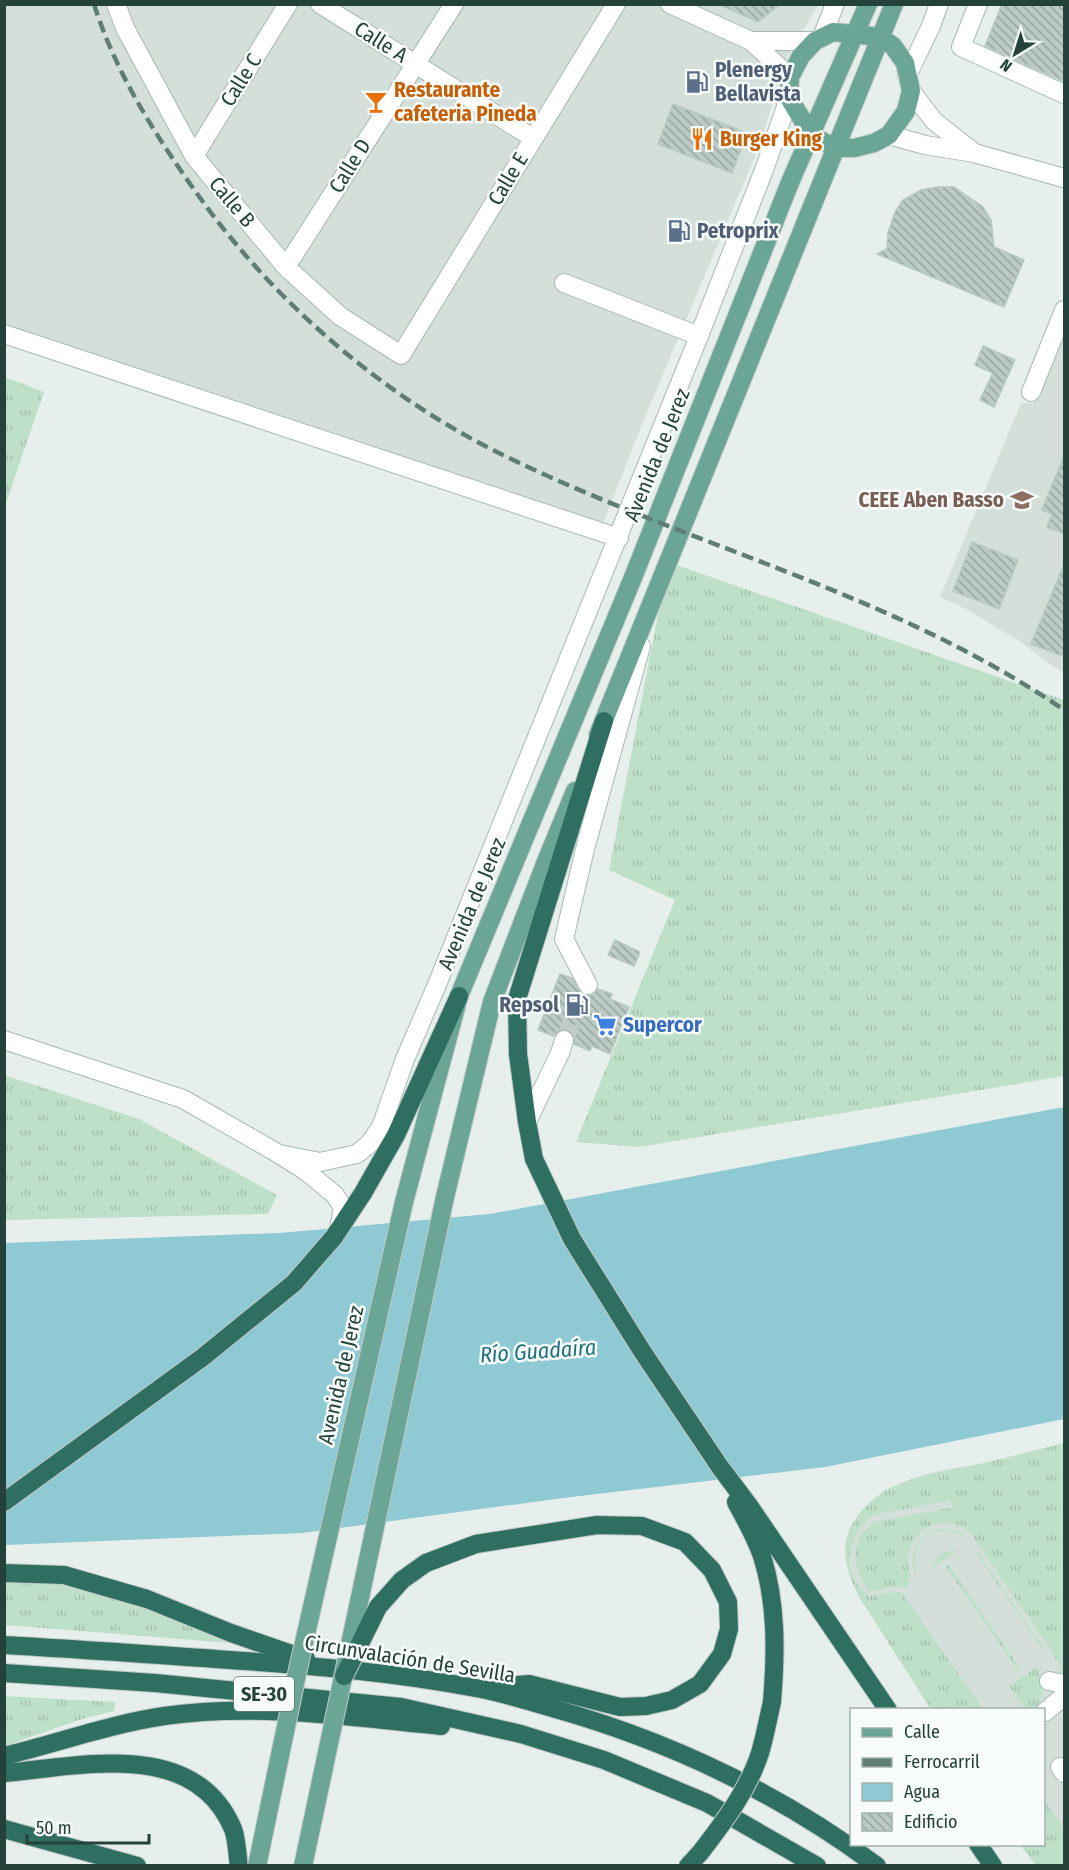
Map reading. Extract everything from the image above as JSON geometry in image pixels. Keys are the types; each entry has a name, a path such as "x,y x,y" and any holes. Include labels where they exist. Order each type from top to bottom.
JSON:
{"highway":[{"path":"604,721 517,999 518,1054 526,1122 534,1159 572,1239 642,1351 887,1708"},
{"path":"4,1502 203,1357 294,1283 339,1228 363,1193 396,1135 459,996"},
{"path":"694,1859 723,1824 742,1794 759,1754 772,1702 775,1658 774,1611 762,1555 720,1467"},
{"path":"4,1573 64,1575 147,1599 231,1633 337,1671 378,1607 402,1580 426,1563 476,1545 597,1525 642,1526 685,1542 712,1570 728,1602 729,1629 722,1654 700,1684 672,1700 646,1706 620,1707 529,1684 481,1689"},
{"name":"Circunvalación de Sevilla","path":"4,1645 337,1671 481,1689 580,1715 649,1739 715,1767 775,1798 850,1846"},
{"name":"SE-30","path":"4,1674 155,1683 402,1707 521,1734 604,1760 707,1803 817,1866"},
{"path":"4,1756 119,1725 163,1716 213,1711 291,1712 521,1734"},
{"path":"4,1773 124,1763 154,1766 188,1778 215,1799 233,1830 239,1866"},
{"path":"4,1829 137,1866"},
{"path":"4,1834 86,1866"},
{"name":"Circunvalación de Sevilla","path":"850,1846 877,1866"},
{"path":"979,1846 993,1866"}],"main road":[{"name":"Avenida de Jerez","path":"257,1866 298,1669 404,1202 459,996 632,580 791,180 868,4"},
{"path":"303,1866 337,1671 492,1002 545,864 894,4"},
{"path":"833,32 856,33 880,37 893,46 905,63 909,84 906,111 889,135 874,143 854,148 836,148 811,134 789,98 790,77 801,56 818,39 833,32"}],"street":[{"name":"Calle B","path":"116,4 125,28 194,156 286,267 340,316 401,355"},
{"name":"Calle C","path":"194,156 288,4"},
{"name":"Calle A","path":"320,4 533,138"},
{"name":"Calle D","path":"286,267 454,4"},
{"name":"Calle E","path":"401,355 616,4"},
{"path":"670,4 751,41 790,77"},
{"path":"751,41 818,39 835,4"},
{"path":"939,4 909,84 934,121 974,153"},
{"path":"978,4 961,47 1065,94"},
{"name":"Avenida de Jerez","path":"279,1154 320,1162 357,1154 369,1144 381,1127 405,1059 619,538 765,170 789,98"},
{"path":"889,135 925,145 974,153 1065,178"},
{"path":"564,283 699,336"},
{"path":"1031,392 1065,310"},
{"path":"4,334 619,538"},
{"path":"588,985 564,939 585,849 657,590"},
{"path":"4,1040 183,1099 279,1154 307,1172 335,1195 343,1208 339,1228"},
{"path":"526,1122 560,1053 564,1040"},
{"path":"363,1193 378,1146 381,1127"},
{"path":"1045,1712 1065,1696"}],"shaded area":[{"path":"5,5 818,5 787,58 759,147 642,424 599,534 5,338"},
{"name":"CEEE Aben Basso","path":"1064,330 1064,674 1019,641 968,610 940,597 1021,403 1033,403 1039,393"},
{"path":"1064,1443 1064,1865 1036,1865 1021,1846 1045,1846 1045,1708 930,1708 858,1595 848,1572 846,1541 850,1527 867,1505 885,1490 930,1473 984,1463"}],"green space":[{"path":"4,377 44,392 5,506"},
{"path":"668,562 1064,700 1064,1076 639,1147 576,1142 675,900 609,870"},
{"path":"4,1075 139,1119 277,1195 268,1214 5,1220"},
{"path":"1064,1443 1064,1679 1060,1666 1050,1649 974,1538 963,1528 951,1523 938,1523 927,1528 917,1536 910,1547 908,1561 911,1577 907,1580 910,1584 904,1588 898,1586 869,1591 856,1564 857,1546 866,1529 875,1522 953,1507 949,1500 874,1515 857,1532 852,1543 850,1567 854,1578 869,1596 899,1592 903,1594 982,1708 930,1708 858,1595 849,1574 845,1554 848,1534 852,1524 871,1501 900,1483 933,1473 994,1461"},
{"path":"942,1529 956,1531 968,1538 946,1531 928,1536 916,1551 917,1573 915,1574 913,1559 917,1545 927,1535"},
{"path":"958,1550 930,1570 939,1555"},
{"path":"977,1551 1044,1649 1043,1650 975,1552"},
{"path":"949,1565 1021,1670 1018,1671 946,1567"},
{"path":"5,1582 53,1584 104,1595 231,1643 5,1625"},
{"path":"1037,1667 1043,1684 1038,1708 1024,1708 1009,1686"},
{"path":"4,1696 115,1702 114,1711 82,1719 5,1746"},
{"path":"1045,1800 1064,1829 1064,1865 1036,1865 1021,1846 1045,1846"}],"water":[{"name":"Río Guadaíra","path":"1064,1107 1064,1419 825,1467 563,1498 302,1533 5,1545 4,1243 280,1233 490,1214"}],"building":[{"path":"718,4 780,4 758,22"},
{"path":"1002,4 1065,4 1065,82 985,46"},
{"name":"Burger King","path":"673,104 747,133 732,173 658,144"},
{"path":"954,187 983,207 991,220 994,247 1024,260 1004,307 877,254 887,249 888,233 895,212 903,200 921,190"},
{"path":"983,346 1015,360 994,407 980,400 993,373 975,365"},
{"path":"1064,456 1065,534 1047,527 1052,514 1042,510"},
{"path":"972,542 1018,560 999,609 953,591"},
{"path":"1065,562 1065,657 1031,644"},
{"path":"615,940 640,952 634,966 608,955"},
{"path":"560,974 572,978 582,995 593,995 598,989 612,994 610,999 629,1007 610,1054 592,1046 590,1051 574,1044 575,1037 568,1029 561,1029 553,1036 538,1030"}],"tunnel":[{"path":"564,1040 588,985"}],"railway":[{"path":"94,4 113,55 138,104 167,151 228,235 297,309 375,376 459,432 503,455 645,517 861,602 999,669 1064,710"}],"place":[{"name":"Plenergy Bellavista","path":"697,82"},
{"name":"Restaurante cafeteria Pineda","path":"376,102"},
{"name":"Burger King","path":"702,139"},
{"name":"Petroprix","path":"679,231"},
{"name":"CEEE Aben Basso","path":"1022,500"},
{"name":"Repsol","path":"577,1005"},
{"name":"Supercor","path":"605,1025"}]}
